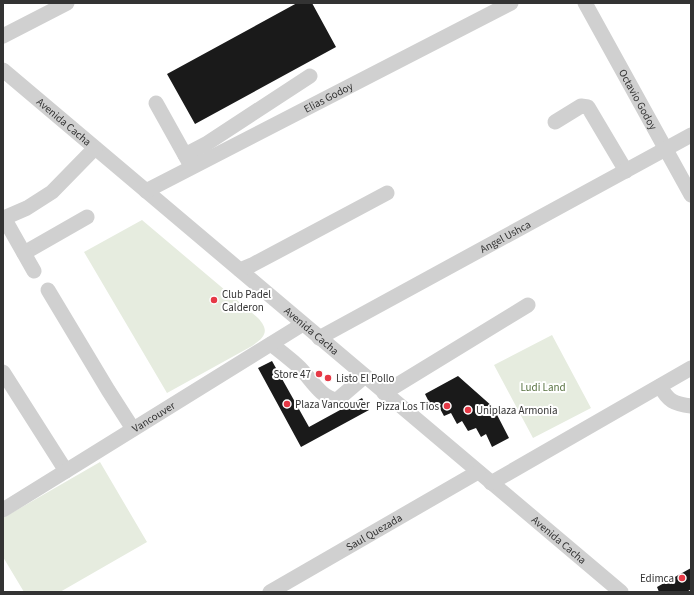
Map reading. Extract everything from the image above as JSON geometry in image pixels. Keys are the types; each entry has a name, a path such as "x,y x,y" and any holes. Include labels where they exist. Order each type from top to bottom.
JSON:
{"street":[{"path":"3,36 67,3"},
{"name":"Elias Godoy","path":"146,191 189,161 511,3"},
{"name":"Octavio Godoy","path":"585,3 691,195"},
{"name":"Avenida Cacha","path":"3,70 621,592"},
{"path":"156,103 189,161 206,144 310,76"},
{"path":"555,122 582,106 588,107 626,171"},
{"name":"Angel Ushca","path":"319,338 691,135"},
{"path":"34,271 4,217 27,208 52,192 95,148"},
{"path":"240,270 252,266 388,193"},
{"path":"24,253 87,217"},
{"path":"48,290 133,429"},
{"path":"384,393 528,305"},
{"name":"Vancouver","path":"3,510 303,324"},
{"path":"271,344 298,366 320,391 330,399 337,400 365,376"},
{"path":"491,483 691,368"},
{"path":"3,372 66,471"},
{"path":"660,386 668,399 675,403 691,406"},
{"name":"Saul Quezada","path":"270,592 478,472"}],"green space":[{"path":"142,220 258,318 265,330 263,337 252,346 167,393 84,252"},
{"name":"Ludi Land","path":"552,335 591,408 533,438 494,365"},
{"path":"100,462 147,542 60,592 24,592 3,557 3,518"}],"building":[{"path":"297,3 312,3 336,47 195,124 167,74"},
{"name":"Plaza Vancouver","path":"272,361 309,427 362,398 369,410 301,447 258,368"},
{"name":"Uniplaza Armonia","path":"458,376 493,407 509,438 492,447 486,434 481,437 476,428 468,431 462,421 457,424 451,413 444,416 438,405 432,408 425,394"},
{"name":"Edimca","path":"691,568 691,589 687,592 659,592 657,587"}],"place":[{"name":"Club Padel Calderon","path":"214,300"},
{"name":"Store 47","path":"319,374"},
{"name":"Listo El Pollo","path":"328,378"},
{"name":"Plaza Vancouver","path":"287,404"},
{"name":"Pizza Los Tios","path":"447,406"},
{"name":"Uniplaza Armonia","path":"468,410"},
{"name":"Edimca","path":"682,578"}]}
